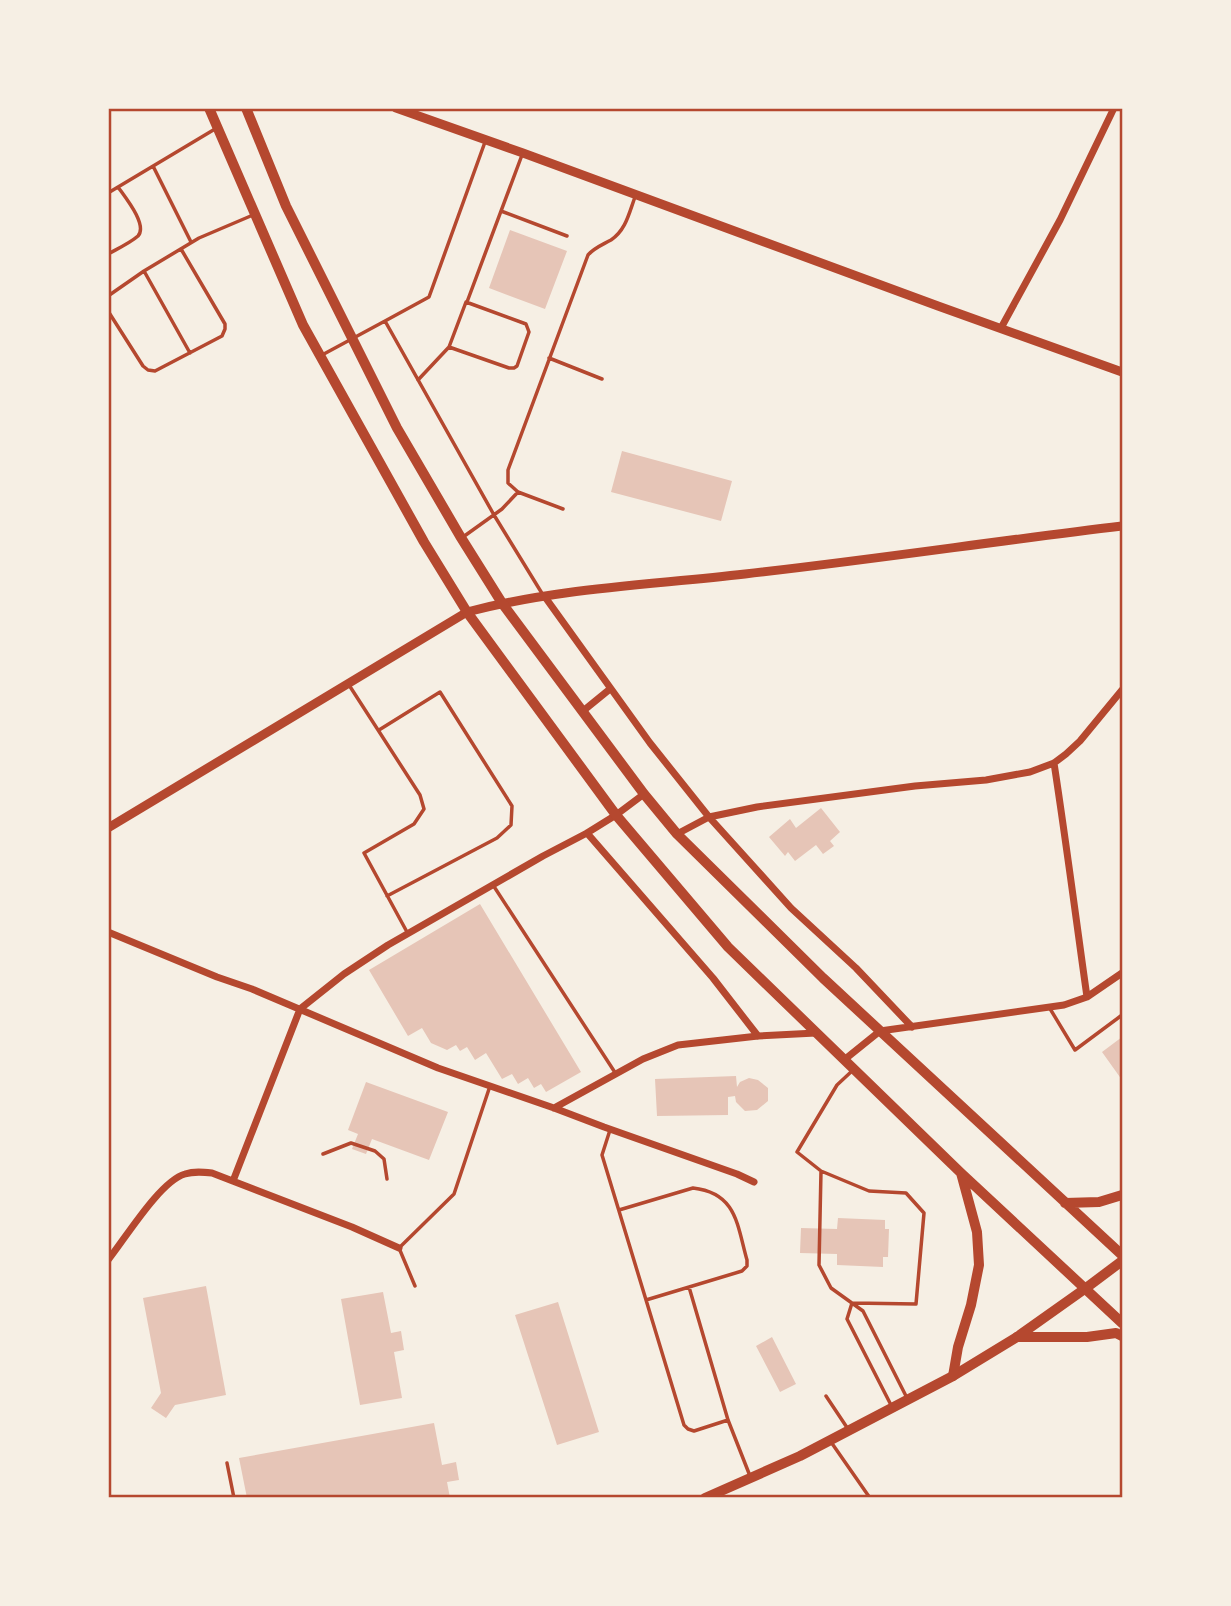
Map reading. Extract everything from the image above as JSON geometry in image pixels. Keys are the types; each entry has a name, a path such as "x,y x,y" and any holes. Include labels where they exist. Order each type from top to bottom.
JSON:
{"main road":[{"path":"209,108 303,324 424,542 467,612 616,815 728,947 961,1174 1122,1323"},
{"path":"246,108 286,206 397,428 502,603 644,794 677,834 823,978 1122,1255"},
{"path":"953,1376 979,1265 976,1232 961,1174"},
{"path":"1065,1203 1099,1202 1122,1195"},
{"path":"705,1497 830,1441 953,1376 1017,1337 1122,1261"},
{"path":"1017,1337 1087,1337 1116,1333 1122,1336"}],"street":[{"path":"396,108 1122,372"},
{"path":"1001,328 1060,220 1114,108"},
{"path":"108,828 467,612 502,603 604,587 757,573 1122,526"},
{"path":"545,597 650,743 709,817 791,908 856,968 912,1027"},
{"path":"583,711 610,689"},
{"path":"677,834 709,817 792,802 1030,772 1054,764 1080,741 1122,690"},
{"path":"1054,764 1087,997"},
{"path":"233,1181 299,1009 344,974 408,934 587,833 644,794"},
{"path":"587,833 713,978 758,1036"},
{"path":"108,932 438,1068 754,1182"},
{"path":"844,1060 880,1031 1064,1005 1087,997 1122,973"},
{"path":"554,1108 643,1059 678,1045 817,1033"},
{"path":"108,1261 156,1197 174,1179 196,1171 212,1173 400,1248"}],"lane":[{"path":"108,192 217,127"},
{"path":"321,356 429,296 486,140"},
{"path":"418,380 449,346 523,153"},
{"path":"153,166 191,243"},
{"path":"108,254 138,236 141,230 140,222 118,187"},
{"path":"563,509 517,492 508,484 508,470 588,255 593,249 619,234 636,195"},
{"path":"501,211 567,236"},
{"path":"108,296 199,237 255,214"},
{"path":"108,311 148,370 155,371 222,336 225,324 181,249"},
{"path":"144,271 190,353"},
{"path":"449,346 509,368 517,366 529,332 526,324 466,302"},
{"path":"108,323 114,320"},
{"path":"385,321 494,515 545,597"},
{"path":"550,358 602,379"},
{"path":"461,538 502,509 517,492"},
{"path":"348,684 420,795 424,809 414,824 364,853 408,934"},
{"path":"379,730 440,692 512,806 511,825 497,838 387,896"},
{"path":"493,885 617,1074"},
{"path":"1049,1007 1075,1050 1122,1015"},
{"path":"852,1303 916,1304 924,1213 906,1193 869,1191 821,1171 797,1152 837,1085 854,1070"},
{"path":"415,1286 400,1248 454,1194 490,1086"},
{"path":"610,1130 602,1155 684,1425 694,1431 728,1420"},
{"path":"323,1154 351,1143 375,1151 384,1159 387,1179"},
{"path":"821,1171 818,1265 831,1288 863,1311 908,1400"},
{"path":"619,1210 693,1188 723,1198 732,1208 747,1266 742,1271 646,1300"},
{"path":"690,1286 728,1420 751,1478"},
{"path":"852,1303 847,1319 892,1408"},
{"path":"826,1396 849,1431"},
{"path":"830,1441 870,1497"},
{"path":"227,1463 234,1497"},
{"path":"108,1491 110,1497"}],"building":[{"path":"510,230 567,251 545,309 489,288"},
{"path":"622,451 732,481 721,521 611,492"},
{"path":"821,808 840,832 830,841 834,846 823,854 816,845 795,861 788,852 785,856 769,837 790,819 796,828"},
{"path":"480,904 581,1072 546,1092 541,1084 534,1088 528,1078 518,1084 512,1074 502,1079 486,1053 475,1060 467,1047 460,1051 456,1045 447,1050 431,1043 422,1028 408,1036 369,970"},
{"path":"1122,1037 1122,1080 1102,1052"},
{"path":"736,1076 737,1087 740,1082 749,1078 758,1080 768,1088 768,1101 757,1110 745,1111 736,1102 735,1096 728,1097 728,1115 657,1116 655,1079"},
{"path":"366,1082 448,1112 429,1160 372,1139 366,1154 352,1149 358,1134 348,1130"},
{"path":"838,1218 885,1220 885,1229 889,1229 888,1257 883,1257 883,1267 837,1265 837,1254 800,1253 801,1228 837,1229"},
{"path":"206,1286 226,1395 175,1405 166,1418 151,1408 161,1393 143,1298"},
{"path":"383,1292 391,1333 401,1331 404,1350 394,1352 402,1398 360,1405 341,1299"},
{"path":"558,1302 599,1432 557,1445 515,1315"},
{"path":"772,1337 796,1384 780,1392 756,1346"},
{"path":"434,1423 442,1465 456,1462 459,1480 447,1482 450,1498 247,1498 239,1458"}]}
